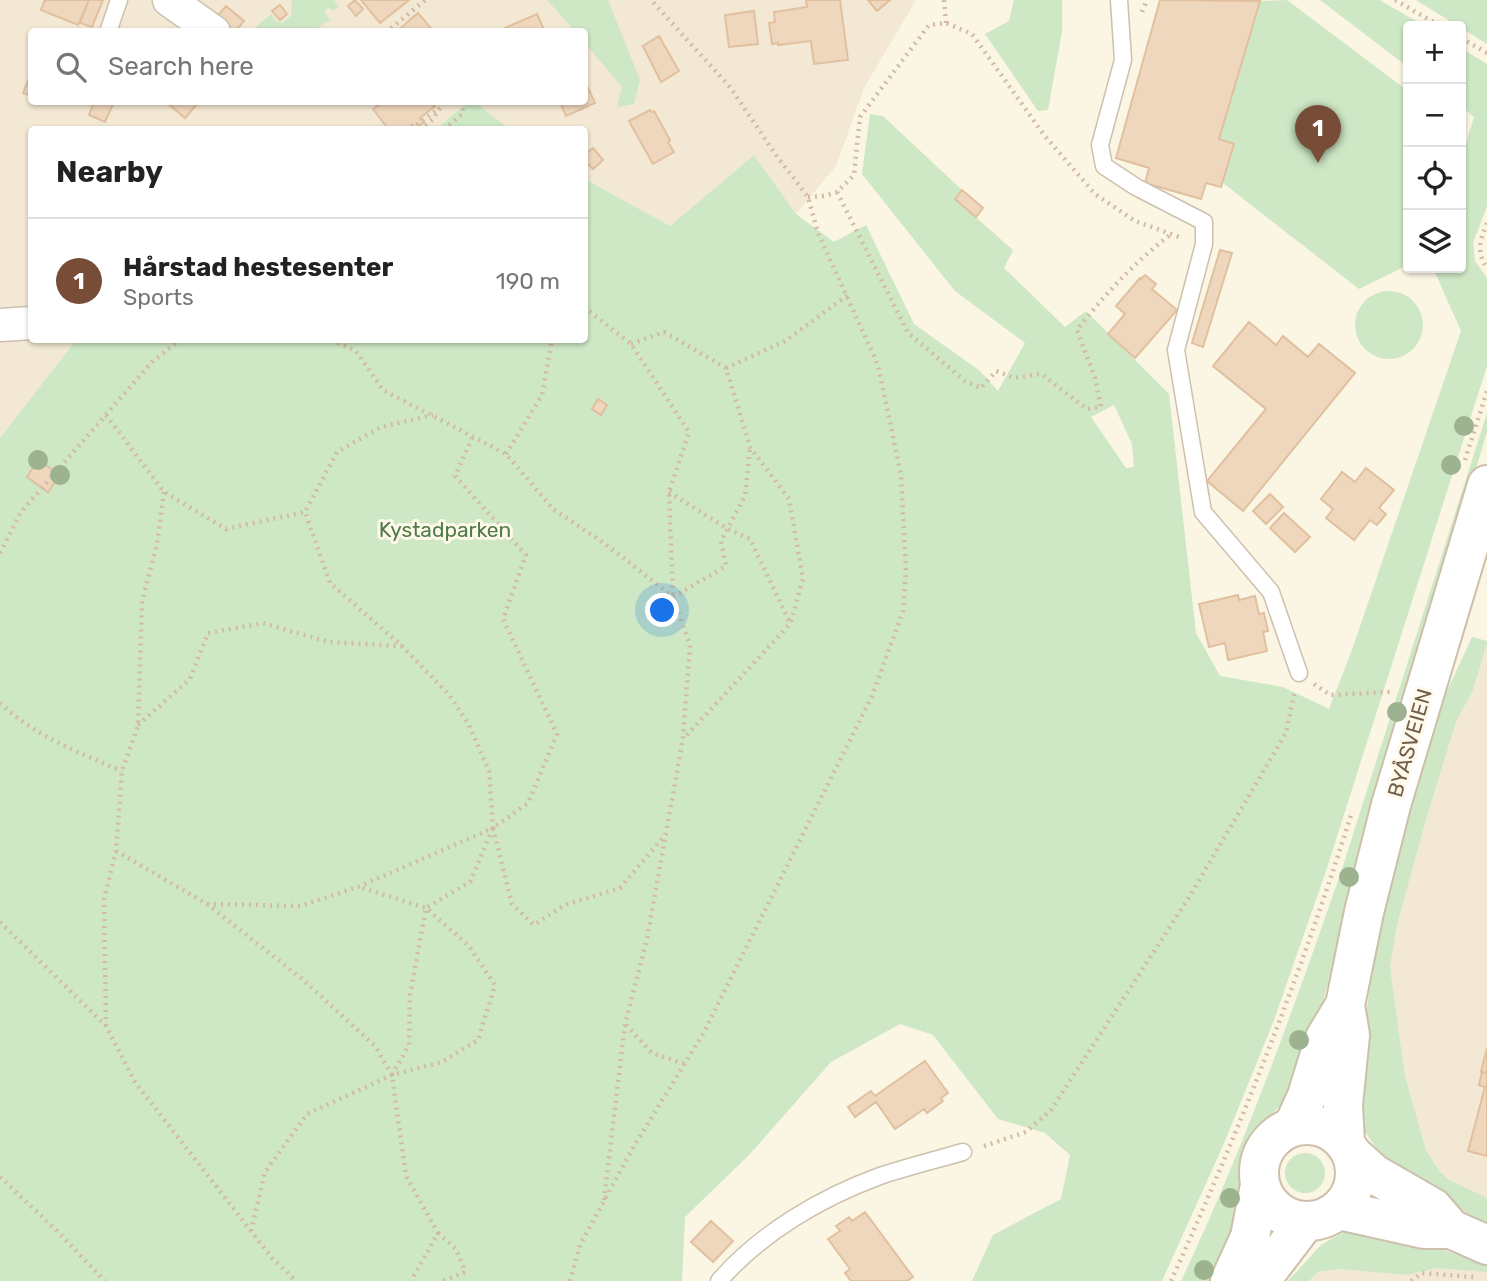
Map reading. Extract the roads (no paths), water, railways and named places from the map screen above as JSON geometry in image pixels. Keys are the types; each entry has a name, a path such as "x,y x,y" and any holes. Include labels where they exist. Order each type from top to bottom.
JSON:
{"main road":[{"name":"BYÅSVEIEN","path":"1293,1126 1307,1096 1325,1038 1345,1004 1364,912 1475,474"},
{"name":"BYÅSVEIEN","path":"1345,1004 1350,1035 1343,1105 1348,1148"},
{"path":"1451,1229 1433,1208 1374,1174 1335,1133 1322,1127 1307,1124 1293,1126 1268,1143 1261,1156 1258,1170 1265,1199 1275,1210 1288,1218 1322,1216 1424,1229 1451,1229 1487,1245"},
{"path":"1261,1281 1322,1216 1350,1195 1355,1182 1355,1168 1348,1148"},
{"path":"1230,1281 1250,1237 1260,1185"}],"street":[{"path":"169,0 208,28"},
{"path":"0,326 28,323"}],"lane":[{"path":"109,28 119,0"},
{"path":"1119,0 1123,60 1101,145 1104,166 1136,187 1204,222 1204,243 1176,350 1203,512 1271,592 1299,673"},
{"path":"719,1281 759,1241 831,1197 880,1176 963,1152"}],"place":[{"name":"Hårstad hestesenter","path":"1318,163"}],"park label":[{"name":"Kystadparken","path":"445,530"}]}
